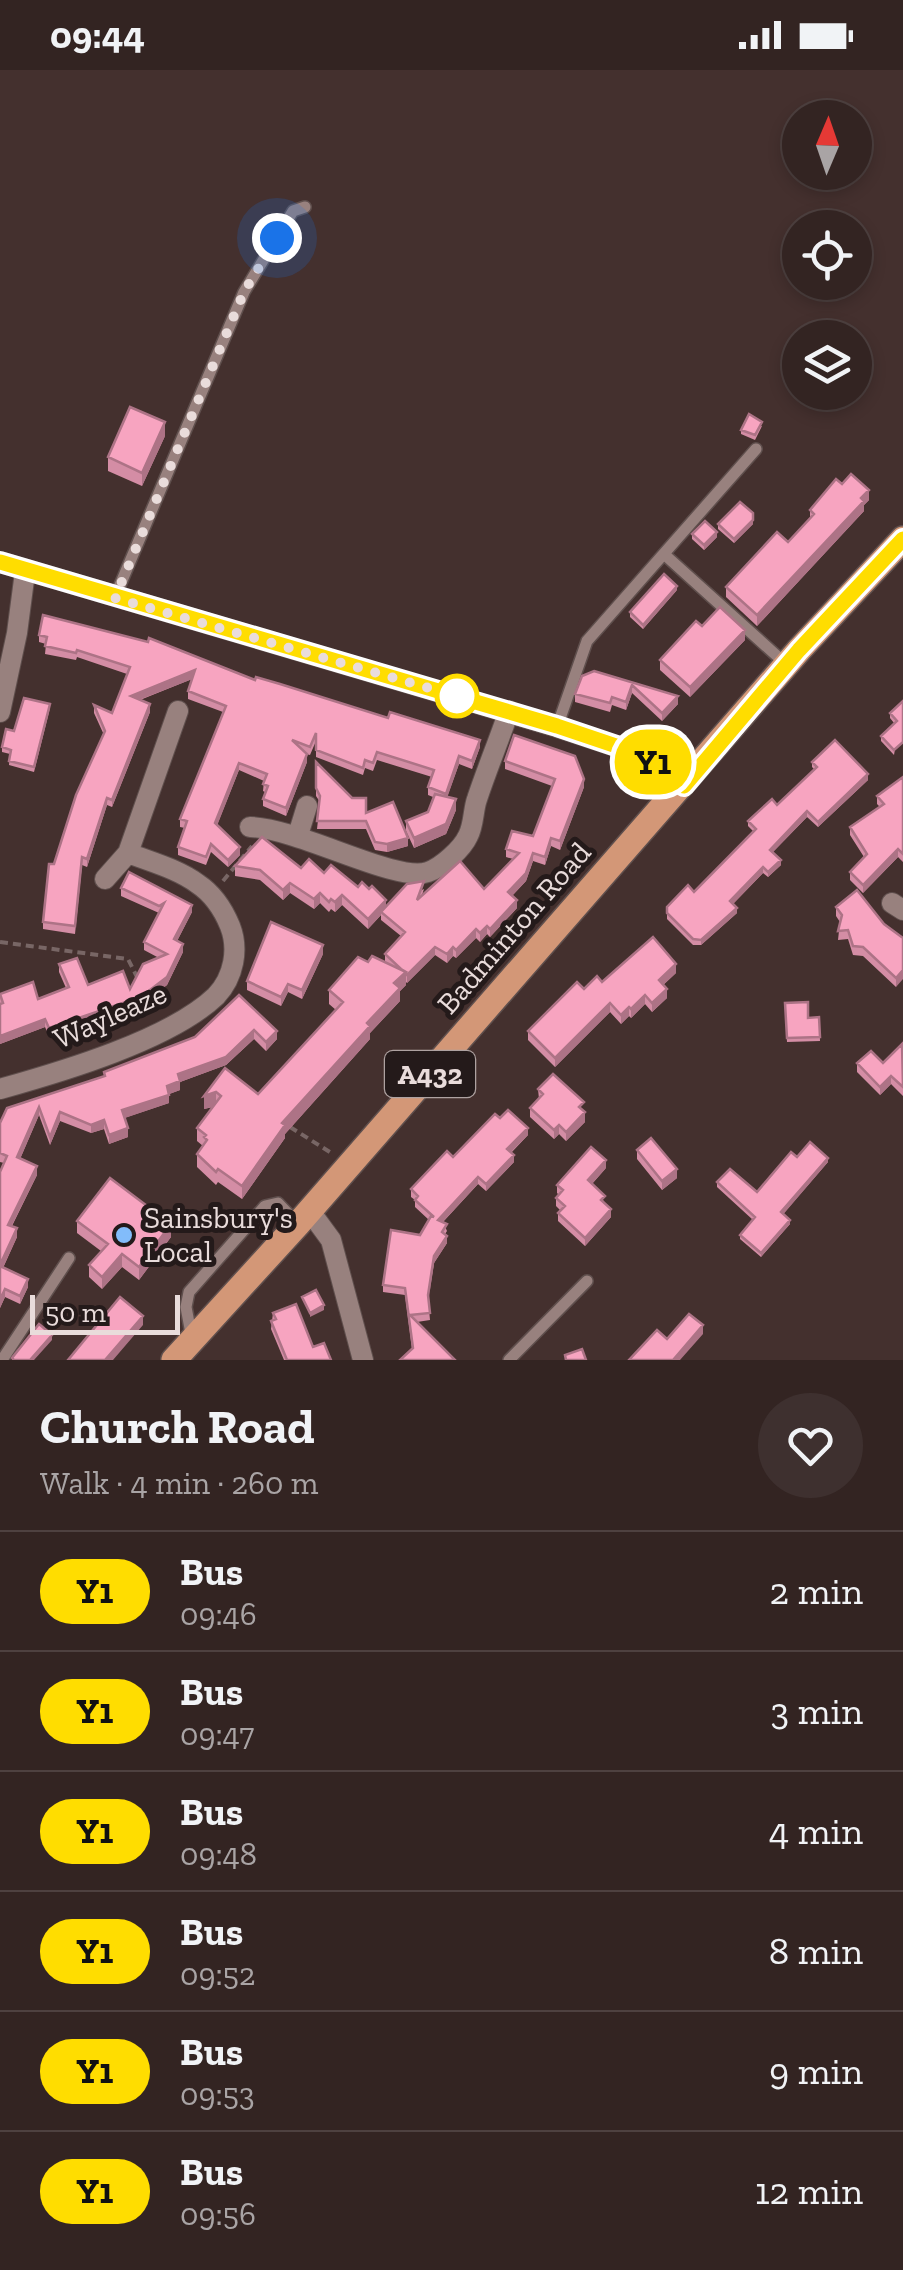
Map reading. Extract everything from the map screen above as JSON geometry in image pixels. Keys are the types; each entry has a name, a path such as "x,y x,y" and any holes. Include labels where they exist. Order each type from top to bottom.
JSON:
{"main road":[{"name":"Badminton Road","path":"174,1360 684,786 786,664 903,539"}],"street":[{"path":"0,562 557,726 643,755 684,786"},
{"path":"0,712 25,572"},
{"path":"105,879 128,853 178,711"},
{"path":"259,827 298,835 396,871 427,872 448,859 468,837 476,803 510,711"},
{"path":"298,835 307,806"},
{"name":"Wayleaze","path":"0,1089 53,1074 177,1023 217,995 232,970 235,939 223,910 200,884 128,853"},
{"path":"304,1217 331,1240 363,1360"}],"lane":[{"path":"115,598 244,292 293,211 305,208"},
{"path":"557,726 587,642 756,449"},
{"path":"665,555 786,664"},
{"path":"192,1339 186,1307 189,1292 265,1206 278,1203 304,1217"},
{"path":"2,1360 69,1258"},
{"path":"509,1360 587,1281"}],"path":[{"path":"210,896 259,827"}],"building":[{"path":"130,407 165,422 142,473 108,457"},
{"path":"749,414 762,422 755,435 741,430"},
{"path":"851,474 869,490 861,498 864,501 757,615 726,587 777,532 788,542 814,514 810,510 836,479 842,484"},
{"path":"740,502 753,513 753,520 734,539 718,524"},
{"path":"705,521 717,532 704,545 692,534"},
{"path":"664,574 677,586 643,625 630,612"},
{"path":"720,607 745,630 690,687 660,660 696,621 702,626"},
{"path":"43,615 148,642 149,638 255,680 256,677 388,718 390,712 480,740 472,761 459,756 446,794 428,787 434,770 377,752 373,763 365,760 363,768 316,750 316,733 310,747 292,740 307,754 286,808 263,799 267,774 239,763 215,823 240,847 228,860 211,844 206,857 178,847 187,821 180,819 226,706 188,691 195,670 131,696 150,704 112,800 107,798 87,859 82,857 75,926 43,922 49,864 54,864 76,795 105,731 94,705 112,713 130,667 77,650 76,653 45,646 47,637 39,635"},
{"path":"594,671 678,696 662,713 632,685 626,702 612,697 610,703 575,694 582,676"},
{"path":"24,698 50,704 34,767 9,761 11,750 2,747 6,729 14,731"},
{"path":"903,701 903,742 894,750 881,736 897,721 890,713"},
{"path":"514,735 575,756 584,779 560,841 551,838 545,857 533,853 526,873 508,892 517,900 490,929 487,926 480,933 476,929 447,954 435,947 407,975 385,954 405,932 381,912 407,884 424,881 417,900 460,861 484,889 519,853 506,849 512,831 533,836 555,779 505,761"},
{"path":"835,740 868,774 818,822 807,811 770,850 781,860 768,872 763,867 730,901 737,908 701,940 693,939 667,913 667,907 688,885 694,892 756,829 748,821 772,799 777,805 817,767 812,762"},
{"path":"316,762 352,798 366,798 366,813 393,802 408,838 387,844 375,842 366,821 317,821 320,796 316,788"},
{"path":"903,777 903,854 898,849 863,885 850,872 867,854 850,827 884,804 877,796"},
{"path":"435,794 456,799 446,824 414,838 406,821 428,812"},
{"path":"262,837 301,868 309,859 324,873 331,865 358,887 362,882 369,889 372,886 386,900 368,919 342,895 335,902 329,902 320,893 314,899 290,883 283,890 260,870 235,866"},
{"path":"129,872 192,905 174,939 183,944 167,977 117,1015 123,1003 49,1028 45,1019 0,1036 0,994 33,982 38,999 69,987 59,964 77,958 88,985 123,971 130,989 143,964 167,954 144,942 164,903 159,906 121,888"},
{"path":"857,890 884,924 903,938 903,970 896,978 863,947 853,946 848,930 838,931 842,915 836,907"},
{"path":"271,922 323,945 302,990 288,984 281,997 247,981"},
{"path":"653,937 676,964 659,980 667,989 652,1003 645,995 621,1015 610,1003 555,1058 528,1031 577,982 584,989 597,976 602,982"},
{"path":"372,956 406,972 394,983 400,988 282,1123 285,1125 242,1186 218,1169 216,1172 197,1154 207,1140 197,1128 221,1096 216,1092 204,1096 225,1068 258,1094 343,1002 329,990 358,957 368,962"},
{"path":"239,995 277,1031 266,1042 254,1030 226,1057 178,1074 180,1081 167,1086 169,1095 122,1110 128,1128 109,1135 104,1120 91,1125 60,1112 50,1137 39,1107 17,1157 37,1166 8,1225 17,1228 0,1265 0,1172 7,1156 0,1153 0,1123 7,1108 105,1076 104,1072 195,1037"},
{"path":"808,1002 808,1018 819,1017 820,1037 787,1038 785,1003"},
{"path":"902,1044 903,1087 891,1076 880,1087 857,1063 871,1051 883,1063"},
{"path":"553,1074 584,1102 579,1107 585,1112 566,1132 559,1125 554,1130 530,1108 543,1094 538,1089"},
{"path":"508,1110 528,1128 507,1149 514,1155 486,1184 478,1177 438,1220 447,1224 442,1232 447,1236 434,1256 428,1295 430,1313 410,1315 455,1360 400,1360 413,1348 405,1288 383,1285 391,1230 420,1235 434,1217 415,1200 418,1196 411,1189 447,1151 453,1157 495,1114 500,1118"},
{"path":"651,1138 677,1169 662,1181 637,1150"},
{"path":"810,1142 828,1158 781,1212 790,1220 761,1253 740,1235 755,1217 717,1182 730,1169 757,1192 791,1152 797,1157"},
{"path":"591,1147 606,1160 588,1180 605,1196 601,1200 611,1209 585,1238 558,1213 565,1206 556,1198 563,1190 557,1185"},
{"name":"Sainsbury's Local","path":"110,1178 171,1224 139,1267 122,1254 102,1277 89,1265 108,1244 77,1221"},
{"path":"0,1266 28,1279 20,1296 5,1289 0,1300"},
{"path":"316,1290 324,1305 310,1313 302,1297"},
{"path":"120,1297 143,1316 105,1360 68,1360"},
{"path":"296,1304 313,1347 324,1343 331,1360 287,1360 271,1321 276,1319 273,1313"},
{"path":"689,1314 703,1325 673,1360 629,1360 657,1330 667,1339"},
{"path":"39,1324 52,1335 30,1360 14,1360 12,1358"},
{"path":"582,1349 586,1360 566,1360 565,1355"}],"bus line":[{"name":"Y1","path":"0,562 557,726 643,755 684,786 799,650 903,539"}],"place":[{"name":"Sainsbury's Local","path":"124,1235"}],"route":[{"path":"277,238 244,292 115,598 471,700 457,696"}]}
